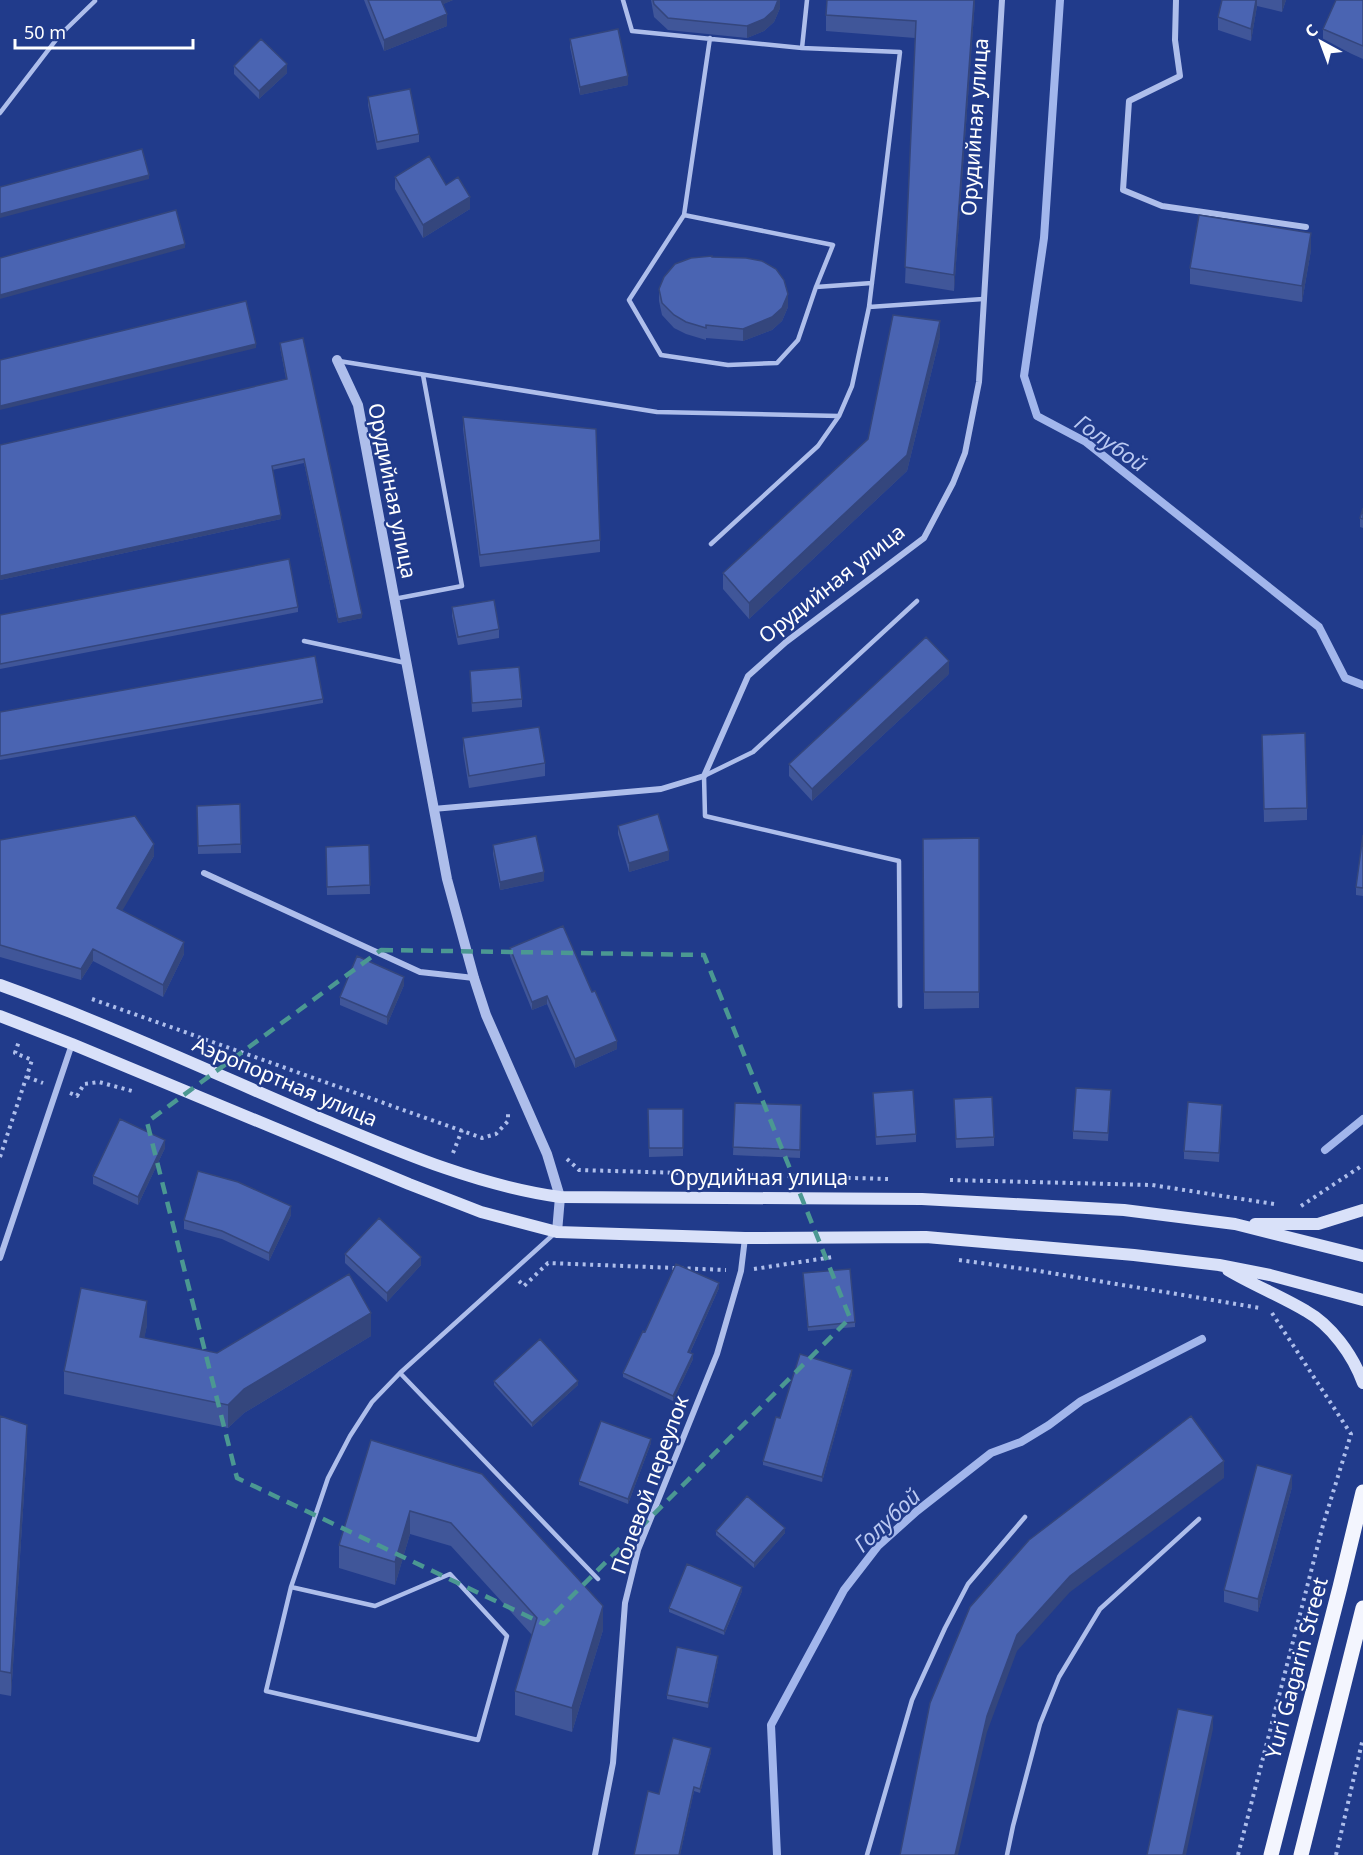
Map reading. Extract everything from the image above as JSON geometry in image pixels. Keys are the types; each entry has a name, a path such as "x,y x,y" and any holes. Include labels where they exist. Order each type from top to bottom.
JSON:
{"main road":[{"name":"Аэропортная улица","path":"0,985 421,1161 522,1192 560,1197"},
{"path":"0,1016 409,1184 482,1212 557,1232 745,1238 926,1238 1134,1255 1219,1265 1270,1275 1363,1300"},
{"name":"Орудийная улица","path":"560,1197 922,1199 1124,1210 1235,1224 1363,1256"},
{"path":"1235,1224 1318,1224 1363,1210"},
{"path":"1219,1265 1308,1311 1330,1331 1350,1356 1363,1383"},
{"name":"Yuri Gagarin Street","path":"1270,1855 1363,1492"},
{"path":"1301,1855 1363,1608"}],"street":[{"name":"Орудийная улица","path":"704,776 747,676 786,642 924,538 953,483 965,453 979,382 1002,0"},
{"path":"1176,0 1175,40 1180,76 1129,101 1123,190 1162,206 1306,227"},
{"name":"Орудийная улица","path":"337,360 358,405 447,879 486,1016 547,1154 560,1197"},
{"path":"433,808 661,789 704,776"},
{"path":"204,873 420,972 474,978"},
{"path":"0,1258 72,1044"},
{"path":"557,1232 560,1197"},
{"name":"Полевой переулок","path":"595,1855 613,1763 625,1603 638,1550 717,1354 741,1271 745,1238"}],"lane":[{"path":"623,0 632,31 802,48 900,52 869,308 852,386 839,416 818,446 711,544"},
{"path":"802,48 807,0"},
{"path":"0,113 59,36 95,1"},
{"path":"684,215 833,245 798,340 777,363 728,365 661,355 629,300 684,215 710,38"},
{"path":"816,287 872,283"},
{"path":"869,308 983,299"},
{"path":"337,360 657,412 839,416"},
{"path":"394,599 462,586 423,375"},
{"path":"900,1006 899,861 705,816 704,776 753,752 917,601"},
{"path":"304,641 406,663"},
{"path":"291,1587 375,1606 450,1574 507,1636 478,1740 266,1691 291,1587 328,1478 350,1436 372,1402 400,1373 557,1232"},
{"path":"400,1373 598,1579"},
{"path":"867,1855 912,1700 945,1628 968,1584 1025,1517"},
{"path":"1007,1855 1012,1826 1040,1724 1059,1677 1100,1609 1199,1519"}],"path":[{"path":"82,996 482,1138 496,1134 508,1121 508,1106"},
{"path":"0,1157 32,1060 15,1053 24,1025"},
{"path":"565,1157 579,1170 897,1179"},
{"path":"1298,1208 1363,1165"},
{"path":"944,1180 1152,1185 1276,1205"},
{"path":"524,1286 548,1263 741,1271 840,1256"},
{"path":"952,1259 1039,1271 1270,1310 1351,1434 1323,1526 1238,1855"},
{"path":"1336,1855 1363,1738"}],"highlighted area":[{"path":"381,950 704,955 850,1318 544,1624 237,1478 147,1122"}],"building":[{"path":"368,0 441,0 447,14 384,40"},
{"path":"653,0 778,0 774,10 764,19 747,26 668,18"},
{"path":"827,0 974,0 954,275 905,267 916,21 826,15"},
{"path":"1222,0 1256,0 1251,29 1218,17"},
{"path":"1336,0 1363,0 1363,46 1323,29"},
{"path":"618,29 628,76 580,87 570,39"},
{"path":"261,39 287,64 259,91 234,66"},
{"path":"410,89 419,134 377,142 368,97"},
{"path":"142,149 149,175 0,214 0,187"},
{"path":"429,156 446,185 458,177 470,197 423,225 395,177"},
{"path":"176,210 185,244 0,295 0,258"},
{"path":"1199,215 1311,233 1302,286 1190,268"},
{"path":"712,256 762,261 776,269 784,280 788,294 782,308 772,317 743,329 706,325 706,328 686,322 674,315 662,303 659,289 664,277 675,264 691,258"},
{"path":"246,301 256,344 0,406 0,360"},
{"path":"893,315 940,321 907,455 749,603 723,573 868,439"},
{"path":"303,338 362,614 338,619 304,459 272,466 281,515 0,576 0,445 287,379 280,343"},
{"path":"463,417 596,429 600,540 480,555"},
{"path":"289,559 298,607 0,664 0,615"},
{"path":"494,600 499,629 458,637 452,607"},
{"path":"926,637 949,661 812,789 789,764"},
{"path":"315,656 323,699 0,756 0,712"},
{"path":"519,667 522,699 472,703 470,671"},
{"path":"539,727 545,763 469,776 463,738"},
{"path":"1305,733 1307,808 1264,809 1262,735"},
{"path":"240,804 241,844 198,846 197,806"},
{"path":"658,814 669,851 629,863 618,826"},
{"path":"135,816 154,844 117,908 184,942 163,985 93,949 81,969 0,945 0,840"},
{"path":"1363,835 1363,888 1356,887"},
{"path":"536,836 544,872 500,882 493,845"},
{"path":"979,838 979,992 924,992 923,839"},
{"path":"369,845 370,885 327,887 326,847"},
{"path":"563,926 592,992 595,991 617,1041 575,1059 547,996 532,1002 510,948"},
{"path":"357,956 404,977 387,1017 340,997"},
{"path":"1076,1088 1111,1090 1108,1133 1073,1131"},
{"path":"913,1090 916,1134 876,1137 873,1093"},
{"path":"992,1097 994,1137 956,1139 954,1099"},
{"path":"1188,1102 1222,1105 1219,1153 1184,1151"},
{"path":"735,1103 801,1105 800,1150 733,1147"},
{"path":"648,1109 683,1109 683,1148 649,1148"},
{"path":"120,1119 165,1140 138,1197 93,1176"},
{"path":"198,1171 238,1182 291,1206 269,1253 222,1231 184,1220"},
{"path":"379,1218 421,1257 387,1293 345,1254"},
{"path":"676,1264 719,1283 688,1352 693,1354 673,1396 623,1373 643,1331 645,1332"},
{"path":"850,1269 855,1322 808,1327 803,1273"},
{"path":"349,1274 371,1313 244,1389 228,1405 64,1371 81,1288 147,1301 140,1337 217,1353"},
{"path":"540,1339 578,1381 532,1423 494,1381"},
{"path":"800,1354 852,1370 822,1477 763,1461 776,1417 780,1418"},
{"path":"0,1416 27,1425 11,1673 0,1671"},
{"path":"1191,1416 1224,1461 1070,1576 1017,1635 987,1716 955,1855 900,1855 930,1703 970,1607 1029,1540"},
{"path":"601,1421 651,1439 628,1499 579,1481"},
{"path":"371,1440 482,1474 603,1606 572,1708 515,1691 537,1618 451,1523 410,1511 395,1562 339,1545"},
{"path":"1257,1465 1292,1475 1258,1599 1224,1590"},
{"path":"747,1496 785,1528 754,1563 716,1531"},
{"path":"687,1564 742,1587 724,1631 669,1608"},
{"path":"677,1647 718,1656 708,1703 667,1695"},
{"path":"1178,1709 1213,1716 1183,1855 1147,1855"},
{"path":"673,1738 711,1748 700,1789 694,1787 679,1855 634,1855 648,1791 659,1794"}],"waterway":[{"name":"Голубой","path":"1060,0 1044,238 1024,376 1037,416 1086,442 1319,627 1345,678 1363,685"},
{"name":"Голубой","path":"1325,1150 1363,1119"},
{"name":"Голубой","path":"777,1855 771,1725 844,1590 878,1546 917,1511 991,1453 1021,1442 1081,1401 1202,1339"}]}
